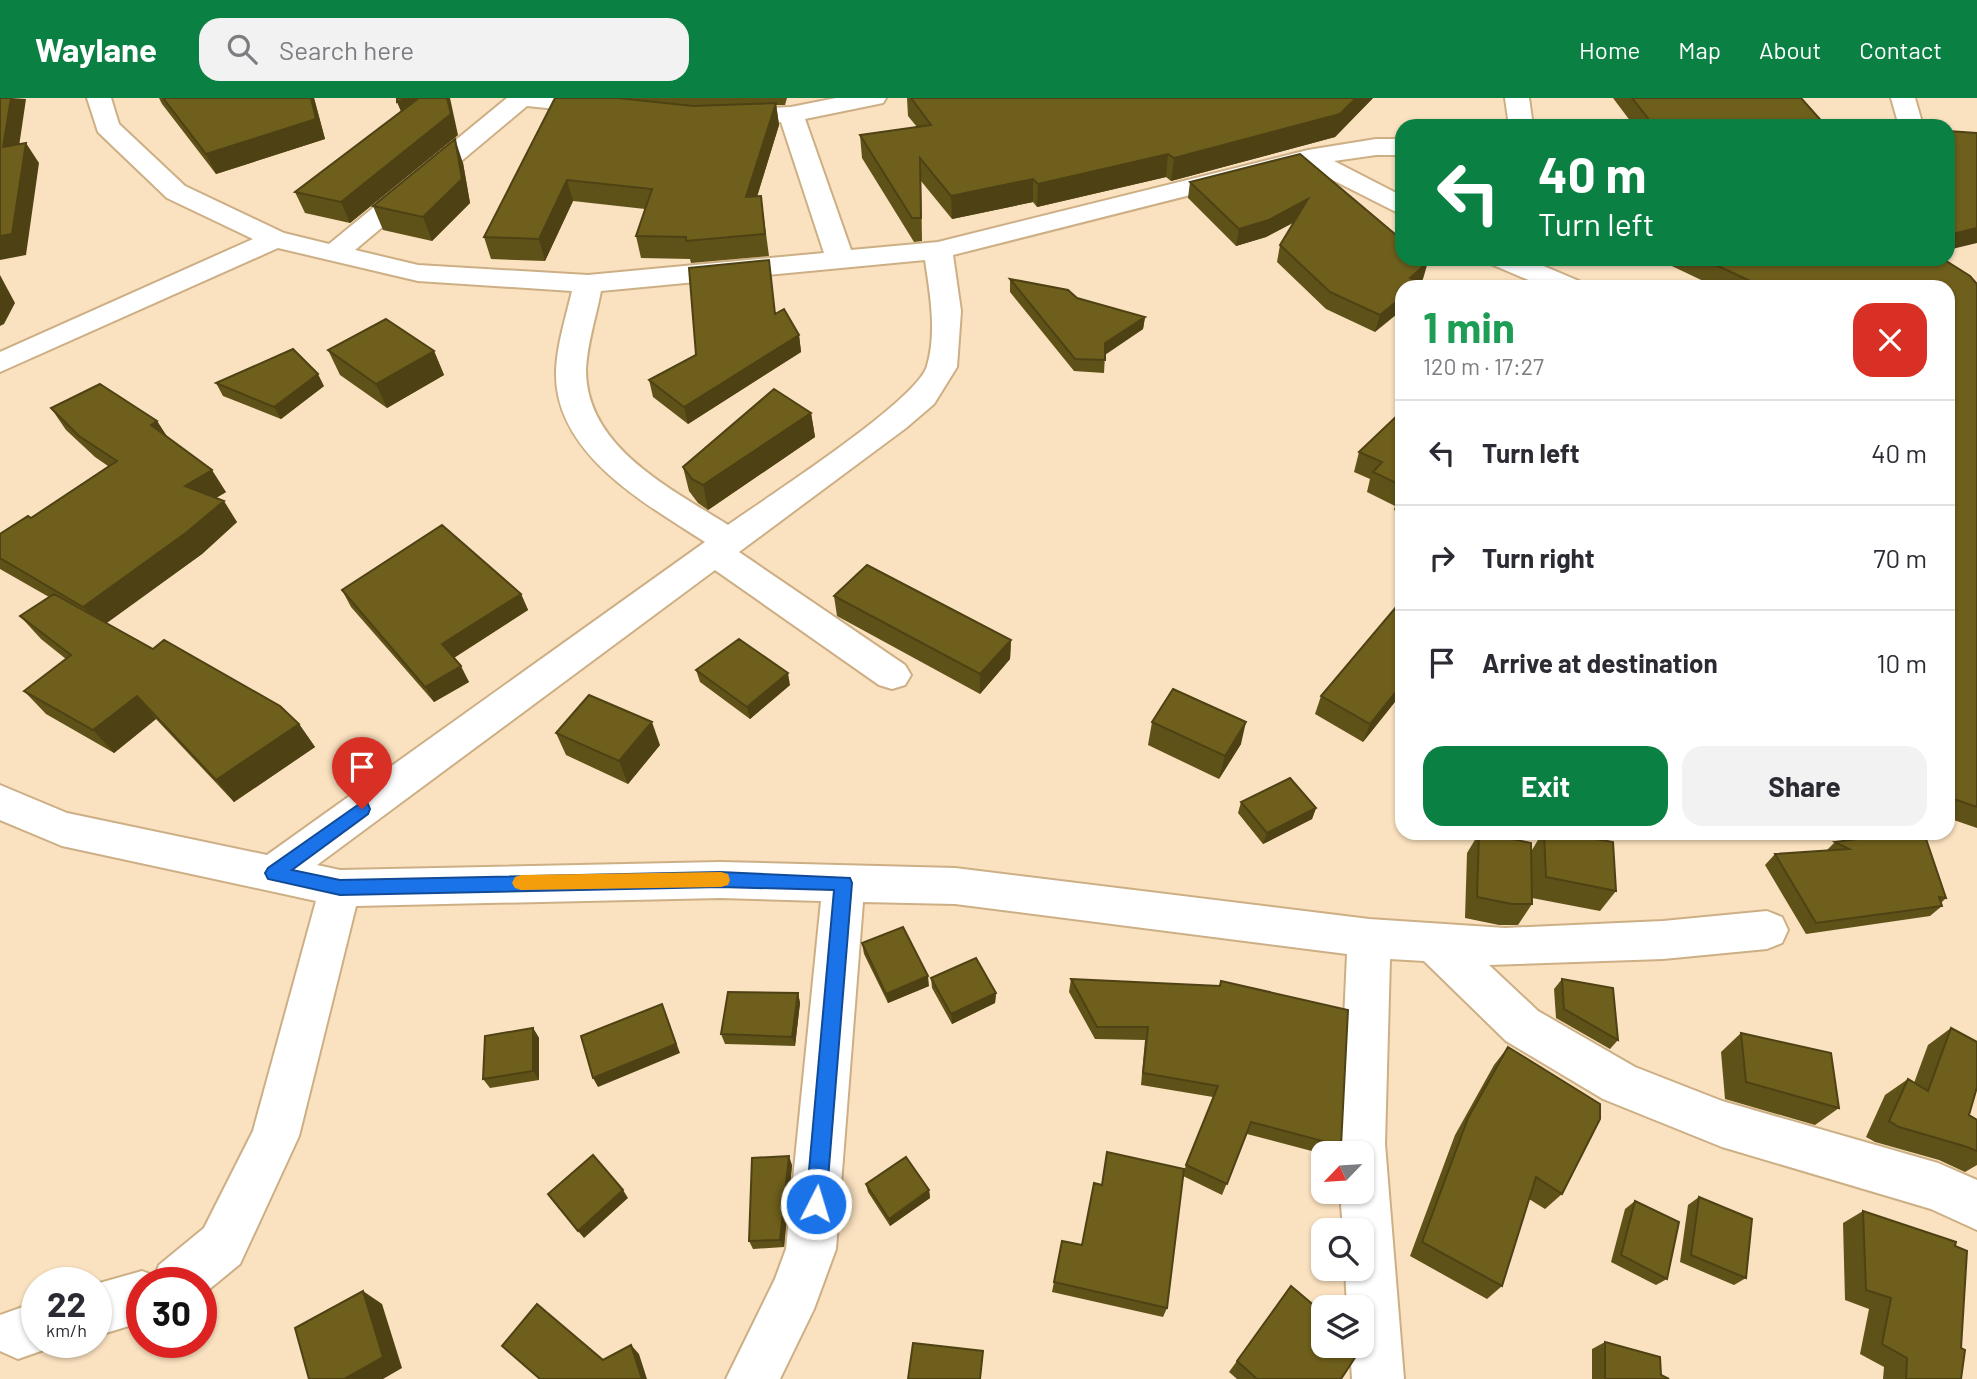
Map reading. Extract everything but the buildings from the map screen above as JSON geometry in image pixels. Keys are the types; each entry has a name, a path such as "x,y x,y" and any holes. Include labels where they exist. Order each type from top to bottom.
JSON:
{"street":[{"path":"99,98 107,127 176,192 275,239 418,273 588,284 938,250 1308,158 1395,147"},
{"path":"333,254 522,98 630,110"},
{"path":"697,118 791,114 874,98"},
{"path":"1517,98 1520,119"},
{"path":"1903,98 1909,119"},
{"path":"791,114 841,261"},
{"path":"1308,158 1395,203"},
{"path":"0,363 275,239"},
{"path":"274,873 895,421 923,397 942,367 947,311 938,250"},
{"path":"1520,266 1552,280"},
{"path":"588,284 571,373 575,408 592,439 644,485 722,547 892,676"},
{"path":"0,802 62,829 340,888 720,880 955,886 1369,938 1505,947 1663,940 1768,929"},
{"path":"752,1379 796,1291 811,1249 844,883"},
{"path":"196,1267 222,1246 275,1136 340,888"},
{"path":"1369,938 1361,1144 1378,1379"},
{"path":"1436,944 1522,1026 1619,1083 1722,1124 1938,1186 1977,1206"}],"slow traffic":[{"path":"521,883 721,880"}],"route":[{"path":"362,809 274,873 340,888 720,880 844,883 816,1204"}]}
